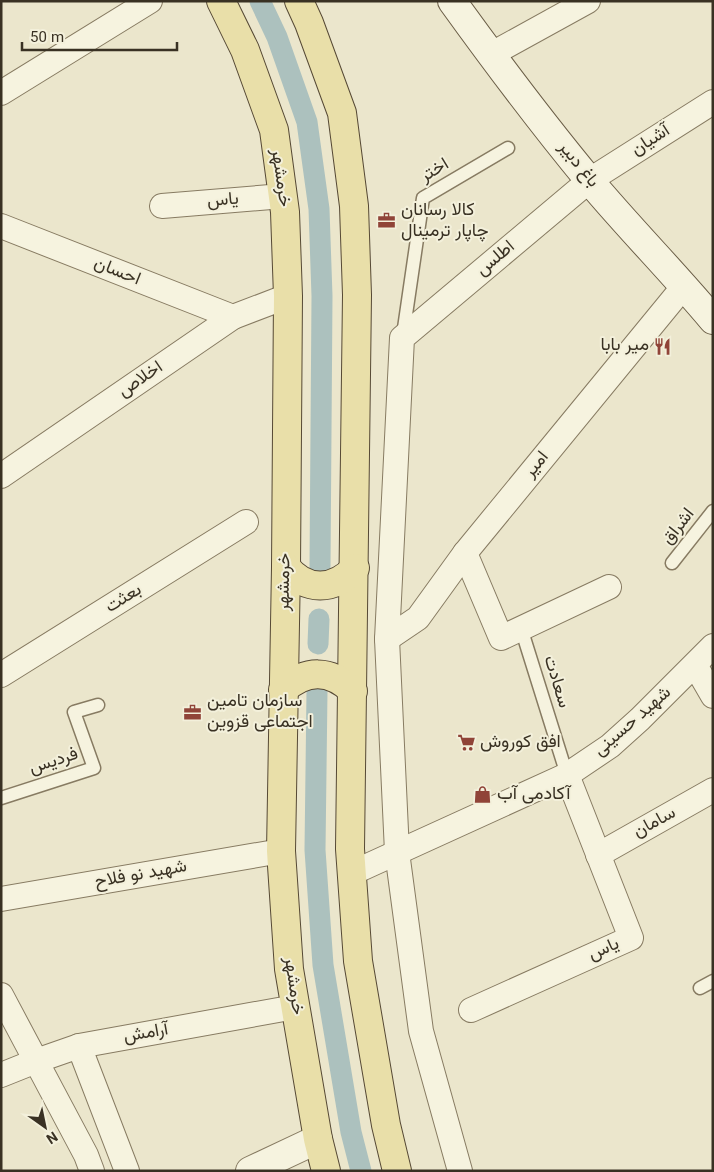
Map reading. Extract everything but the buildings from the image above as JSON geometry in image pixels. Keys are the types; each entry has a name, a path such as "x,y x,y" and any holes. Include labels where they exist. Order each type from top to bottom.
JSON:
{"main road":[{"name":"خرمشهر","path":"221,1 245,50 274,130 285,212 288,296 281,851 289,969 318,1139 326,1171"},
{"path":"299,1 342,113 354,206 357,295 350,849 358,961 386,1125 397,1171"},
{"name":"باغ دبیر","path":"452,1 490,55 590,180 713,320"},
{"path":"286,567 292,575 300,580 320,586 340,581 355,568"},
{"path":"283,690 292,682 302,677 318,674 335,677 353,691"},
{"path":"250,1171 318,1139"}],"street":[{"path":"1,93 150,1"},
{"path":"490,55 588,1"},
{"name":"آشیان","path":"590,180 713,102"},
{"name":"اطلس","path":"402,338 590,180"},
{"name":"یاس","path":"162,206 283,196"},
{"name":"احسان","path":"1,226 233,317"},
{"name":"امیر","path":"387,639 418,618 465,553 684,286"},
{"name":"اخلاص","path":"1,476 233,317 288,296"},
{"path":"402,338 387,639 397,852 421,1031 460,1171"},
{"name":"بعثت","path":"1,675 246,522"},
{"path":"465,553 501,638 609,587"},
{"name":"شهید حسینی","path":"352,873 567,775 610,746 640,719 713,646"},
{"path":"695,665 713,696"},
{"name":"یاس","path":"471,1010 631,938 567,775"},
{"name":"سامان","path":"598,855 713,790"},
{"name":"شهید نو فلاح","path":"1,899 281,851"},
{"path":"1,995 86,1155 92,1171"},
{"name":"آرامش","path":"1,1076 79,1046 296,1007"},
{"path":"79,1046 127,1171"}],"lane":[{"name":"اختر","path":"402,338 423,198 508,148"},
{"name":"اشراق","path":"672,563 713,512"},
{"name":"سعادت","path":"521,628 567,775"},
{"name":"فردیس","path":"1,798 94,768 74,712 98,706"},
{"path":"700,988 713,981"}],"waterway":[{"path":"260,1 277,37 307,122 319,209 322,296 320,567"},
{"path":"318,644 319,619"},
{"path":"317,691 315,850 323,965 351,1132 361,1171"}],"place":[{"name":"کالا رسانان چاپار ترمینال","path":"387,221"},
{"name":"میر بابا","path":"663,346"},
{"name":"سازمان تامین اجتماعی قزوین","path":"193,712"},
{"name":"افق کوروش","path":"466,743"},
{"name":"آکادمی آب","path":"483,795"}]}
